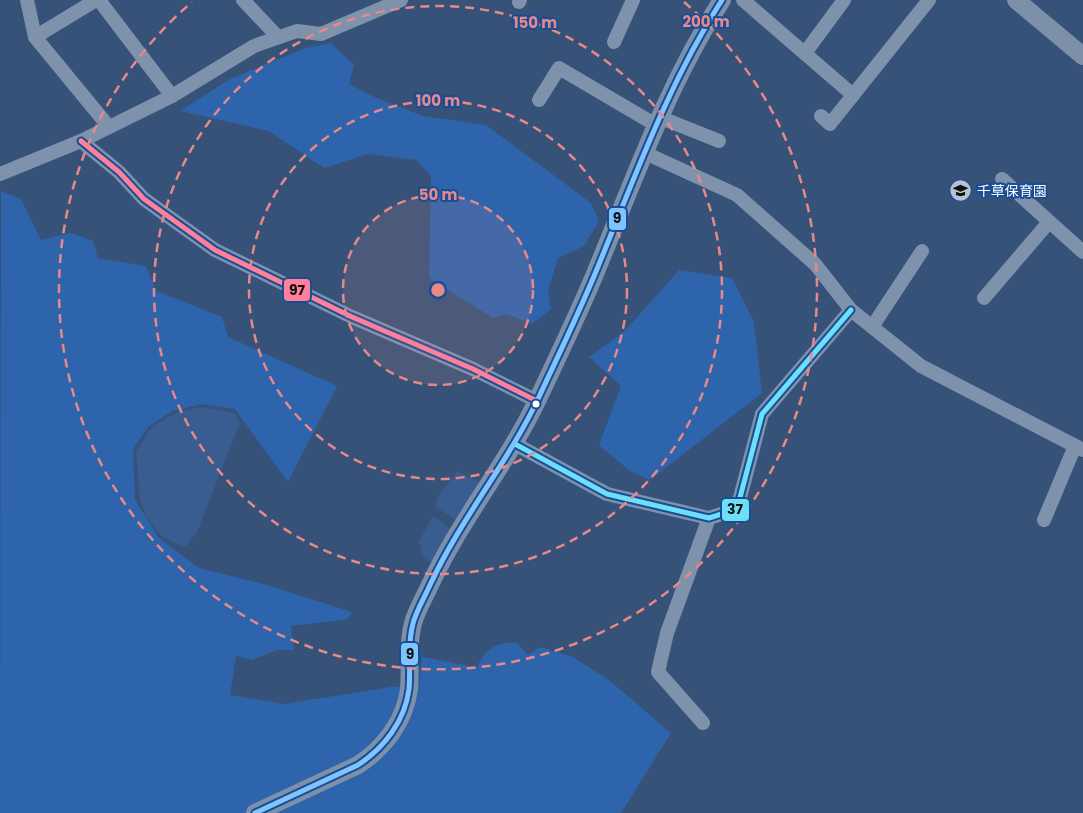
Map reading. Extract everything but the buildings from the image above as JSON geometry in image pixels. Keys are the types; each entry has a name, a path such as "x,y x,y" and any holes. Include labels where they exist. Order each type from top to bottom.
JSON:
{"main road":[{"path":"255,813 358,765 369,758 391,735 404,708 408,690 414,621 432,581 515,444 596,272 658,121 698,37 722,0"},
{"path":"1016,0 1083,56"}],"street":[{"path":"27,0 35,37 109,126"},
{"path":"35,37 98,0 172,96"},
{"path":"243,0 277,36"},
{"path":"0,174 81,141 172,96 254,46 277,36 297,31 321,34 401,0"},
{"path":"614,42 633,0"},
{"path":"743,0 854,95"},
{"path":"805,53 844,0"},
{"path":"821,116 830,124 929,0"},
{"path":"539,100 559,68 658,121 719,141"},
{"path":"81,141 119,172 144,198 215,250 352,317 473,369 536,401"},
{"path":"645,153 737,195 815,264 851,310 921,366 1079,448 1044,520"},
{"path":"1002,179 1083,252"},
{"path":"984,298 1050,222"},
{"path":"872,327 922,252"},
{"path":"515,444 607,494 709,518 737,509 762,414 851,310"},
{"path":"703,723 658,672 667,633 709,518"}],"shaded area":[{"path":"331,43 354,65 349,84 372,96 423,116 486,125 591,203 599,221 584,246 558,258 548,291 551,309 532,324 506,314 493,318 429,278 431,176 416,160 368,154 324,168 269,131 180,111 230,79 306,48"},
{"path":"1,191 21,199 41,240 71,233 93,241 98,258 146,266 156,291 222,317 228,337 337,386 288,482 235,409 202,404 172,411 148,427 133,449 135,500 159,538 199,568 267,585 352,612 348,619 291,626 294,650 277,650 252,660 236,656 230,695 284,704 391,687 419,685 422,657 477,667 488,651 504,643 517,643 528,655 540,647 573,657 609,680 671,733 621,813 0,813"},
{"path":"679,270 732,278 754,322 762,393 650,480 630,471 599,445 621,386 589,357 624,332"},
{"path":"202,407 235,413 240,422 197,532 187,545 183,547 160,535 146,516 140,500 136,452 149,430 156,424 178,412"},
{"path":"457,471 479,482 457,521 436,507 436,502"},
{"path":"433,516 453,531 433,564 422,555 419,541"}],"transit line":[{"name":"9","path":"255,813 358,765 385,742 398,723 407,701 410,646 412,628 417,611 455,538 526,423 538,399 590,285 669,98 685,65 722,0"},
{"name":"97","path":"81,141 119,172 144,199 215,250 352,317 473,369 537,401"},
{"name":"37","path":"515,444 607,494 709,518 737,509 762,414 851,310"}],"place":[{"name":"千草保育園","path":"961,191"}]}
